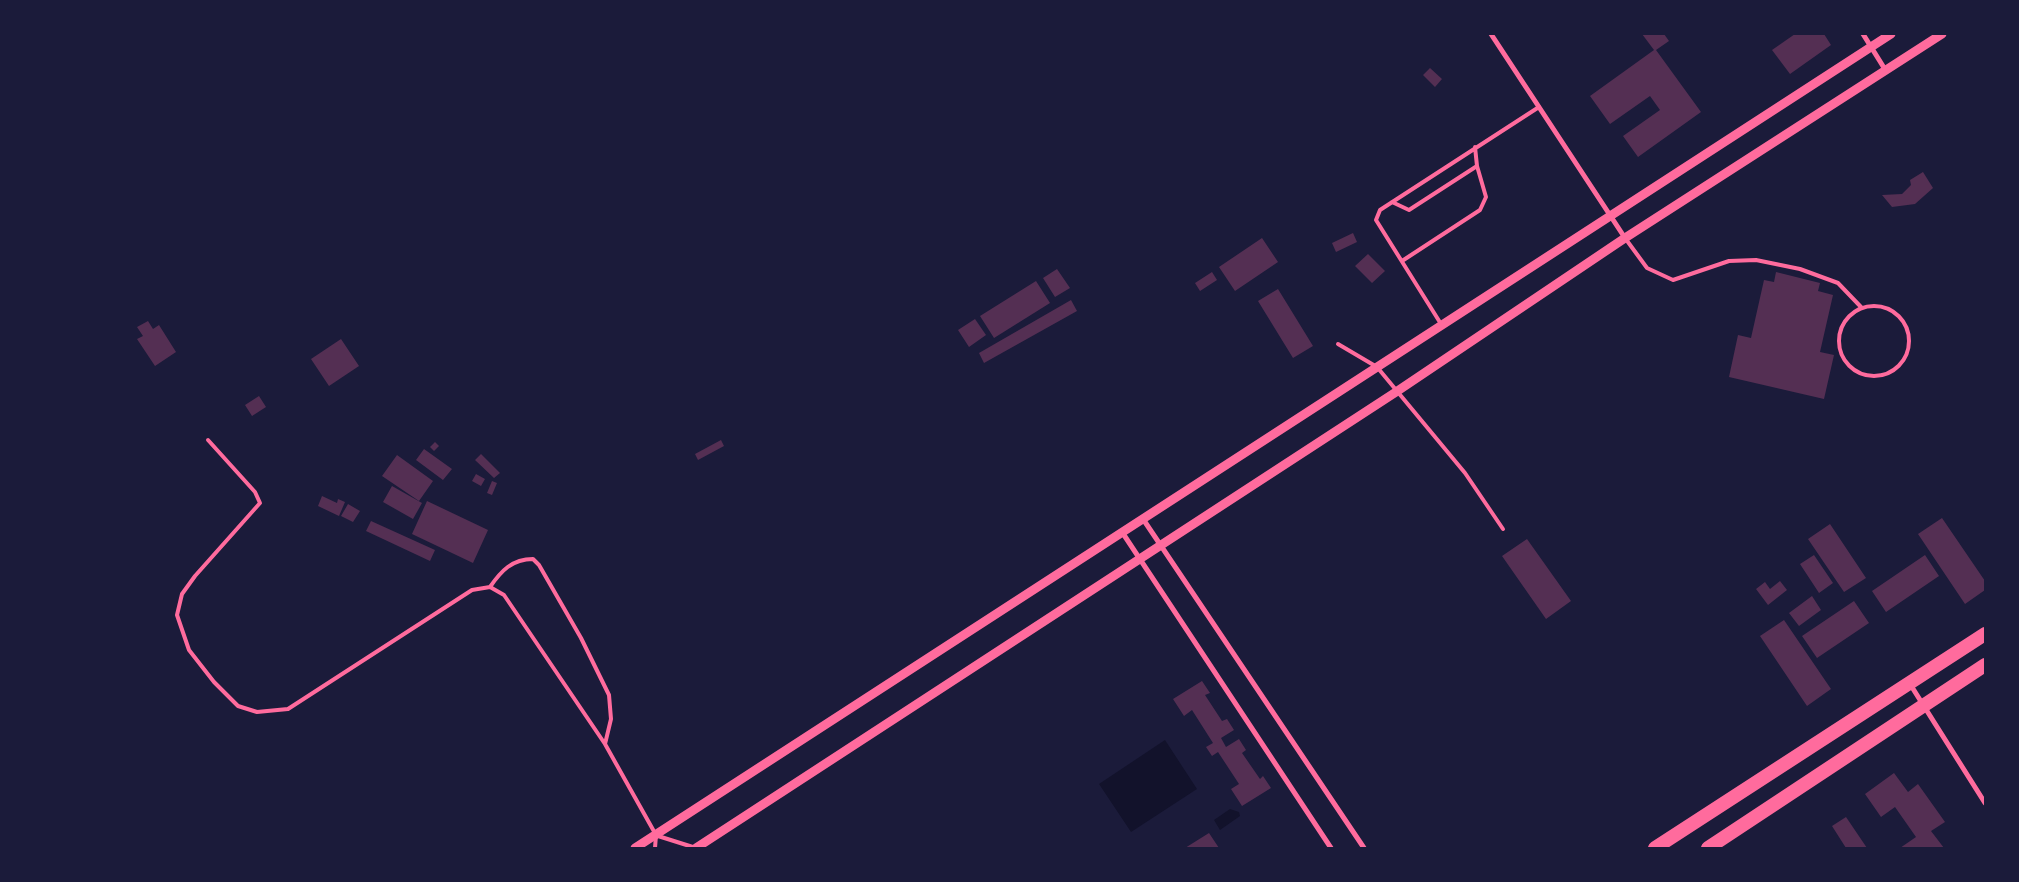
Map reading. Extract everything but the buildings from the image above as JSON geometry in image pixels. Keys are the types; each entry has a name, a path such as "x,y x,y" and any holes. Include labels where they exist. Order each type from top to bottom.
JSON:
{"highway":[{"path":"1655,848 1985,634"},
{"path":"1708,848 1985,665"}],"street":[{"path":"1491,34 1626,238"},
{"path":"1863,34 1886,71"},
{"path":"636,848 1377,368 1441,324 1891,34"},
{"path":"696,848 1396,392 1626,238 1942,34"},
{"path":"1143,519 1364,848"},
{"path":"1122,532 1331,848"},
{"path":"1910,684 1985,803"}],"lane":[{"path":"1441,324 1376,220 1380,210 1474,147 1539,107"},
{"path":"1402,261 1480,210 1486,197 1477,166 1474,147"},
{"path":"1392,202 1409,210 1477,166"},
{"path":"1626,238 1647,268 1673,280 1729,261 1756,260 1800,269 1838,283 1861,307 1886,306 1905,322 1910,347 1898,369 1875,378 1851,369 1838,348 1842,323 1861,307"},
{"path":"1338,344 1377,368 1453,458 1503,528"},
{"path":"208,440 255,492 260,503 195,576 182,594 177,615 190,650 214,682 238,706 257,712 288,709 472,590 490,587 504,595 605,744 656,835 655,848"},
{"path":"490,587 500,572 514,562 533,559 539,565 582,638 610,694 611,719 605,744"},
{"path":"656,835 696,848"}],"shaded area":[{"path":"1165,740 1197,789 1131,832 1099,784"},
{"path":"1230,809 1239,812 1240,816 1220,830 1214,820"}]}
